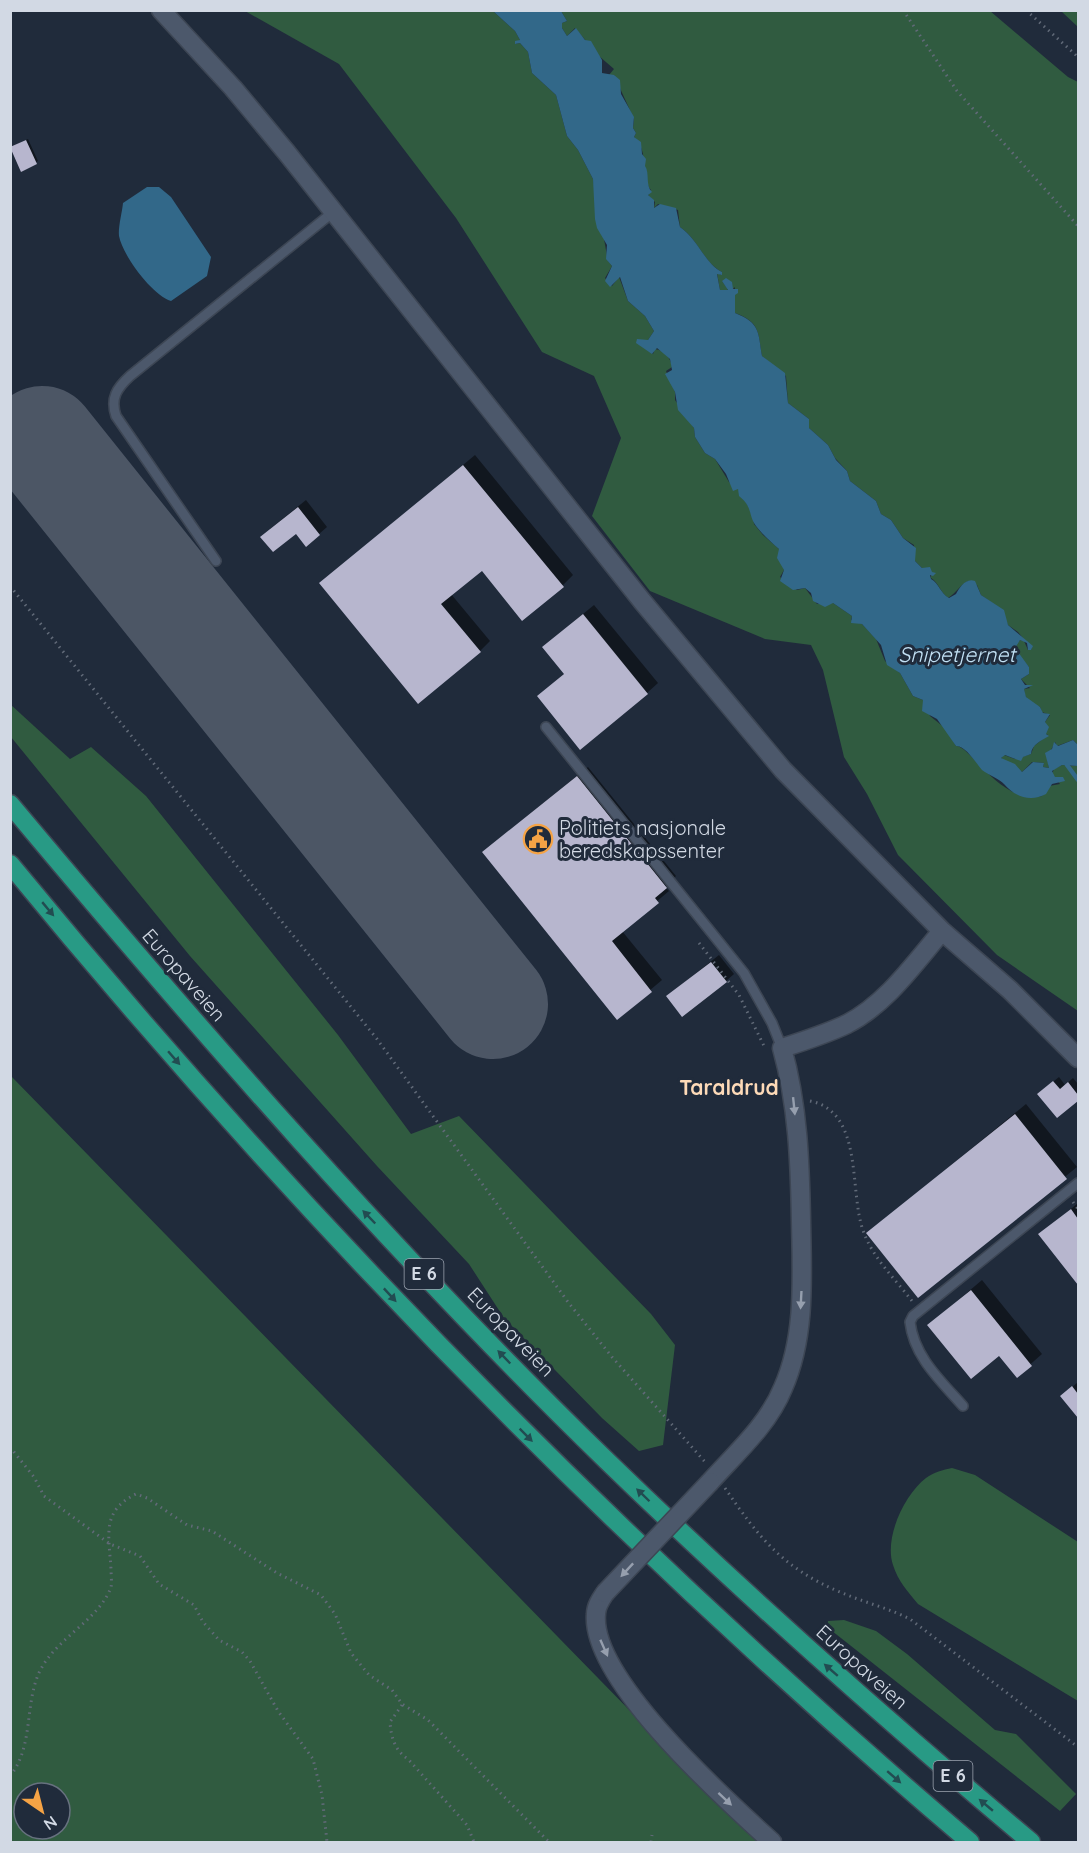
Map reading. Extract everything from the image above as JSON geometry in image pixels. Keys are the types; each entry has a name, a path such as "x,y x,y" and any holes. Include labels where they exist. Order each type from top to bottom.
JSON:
{"highway":[{"name":"Europaveien","path":"10,804 241,1076 352,1199 517,1371 637,1490 815,1656 1031,1842"},
{"name":"E 6","path":"10,864 240,1132 478,1387 724,1625 970,1842"}],"street":[{"path":"161,10 232,88 743,724 821,810 942,932 1010,990 1078,1057"},
{"path":"772,1842 670,1743 623,1682 606,1653 597,1628 596,1612 605,1593 713,1478 771,1411 792,1367 800,1324 800,1173 794,1101 782,1048 837,1028 867,1012 895,985 942,932"}],"lane":[{"path":"216,561 116,416 112,404 114,396 119,386 130,376 332,213"},
{"path":"546,728 744,973 772,1023 782,1048"},
{"path":"963,1406 927,1365 916,1346 911,1333 910,1322 913,1316 1078,1184"}],"path":[{"path":"903,10 957,91 1078,226"},
{"path":"1026,10 1078,57"},
{"path":"10,586 377,1039 568,1302 770,1549 793,1567 837,1591 910,1619 1078,1747"},
{"path":"10,1447 34,1476 44,1496 110,1544 140,1556 159,1584 194,1605 203,1622 219,1640 250,1661 278,1711 313,1759 322,1795 327,1842"},
{"path":"10,1776 26,1742 30,1699 39,1673 69,1634 95,1611 111,1585 109,1520 120,1502 136,1494 147,1498 187,1525 212,1531 277,1573 321,1595 335,1614 351,1653 369,1675 392,1690 402,1704 428,1720 549,1842"},
{"path":"402,1704 390,1722 391,1735 400,1754 408,1759 467,1825 474,1842"},
{"path":"651,1842 652,1835"}],"green space":[{"path":"245,11 493,11 515,31 520,40 515,44 520,43 528,52 532,73 556,95 567,136 578,150 593,179 608,261 612,266 605,278 612,286 619,277 628,301 645,316 654,331 648,340 641,340 644,347 653,354 655,349 661,351 669,358 672,367 666,371 675,392 675,400 694,428 695,437 705,453 715,459 729,482 738,489 753,514 754,524 779,549 784,570 780,577 797,590 805,588 817,604 833,603 852,616 851,620 862,624 876,639 885,661 900,673 913,696 923,700 930,716 945,728 956,746 962,748 1000,784 1013,792 1027,796 1042,796 1049,786 1060,784 1052,774 1054,769 1062,765 1078,766 1078,1011 997,955 898,855 867,794 844,757 823,670 811,645 765,639 650,591 592,516 621,438 594,376 542,352 456,218 339,64"},
{"path":"561,11 990,11 1068,77 1078,82 1078,745 1073,740 1057,746 1055,742 1050,752 1046,753 1049,768 1043,767 1044,763 1032,762 1022,772 1001,758 1004,755 1015,759 1031,754 1034,746 1048,735 1045,722 1050,715 1042,712 1040,707 1031,703 1025,696 1024,689 1030,688 1021,679 1029,674 1029,667 1018,654 1015,645 1020,640 1024,641 1028,650 1032,649 1018,632 1008,625 998,607 981,595 977,585 968,581 948,598 945,596 931,578 931,571 922,568 915,561 914,545 903,538 891,520 881,514 876,501 850,481 847,471 835,458 828,445 809,428 809,419 788,403 786,376 762,356 759,335 750,320 735,313 735,287 733,289 722,281 728,289 725,292 720,290 717,273 721,275 722,272 710,263 692,238 680,227 678,210 658,204 654,208 655,202 648,195 651,190 646,178 644,157 634,137 636,133 633,128 634,119 614,75 609,75 614,69 599,56 575,28 567,36 562,23 567,21"},
{"path":"1061,11 1078,11 1078,27"},
{"path":"10,704 70,759 91,747 146,796 338,1035 411,1134 459,1116 651,1314 675,1345 663,1445 639,1451 602,1418 504,1318 469,1264 377,1166 190,956 11,737"},
{"path":"11,1076 758,1842 11,1842"},
{"path":"952,1468 975,1475 1078,1542 1078,1701 918,1604 898,1576 893,1565 891,1542 904,1506 910,1495 926,1478"},
{"path":"844,1620 876,1631 907,1654 995,1730 1016,1734 1076,1794 1060,1811 827,1627 828,1621"}],"water":[{"name":"Snipetjernet","path":"493,11 561,11 567,21 562,23 562,28 567,36 576,28 585,40 591,41 602,60 602,73 614,75 620,80 621,94 634,117 633,128 636,133 634,137 641,142 642,154 646,159 645,166 652,192 648,195 654,200 654,208 660,204 676,208 680,227 692,238 711,263 722,272 722,275 717,274 720,290 728,290 722,281 726,278 732,282 733,289 738,289 735,295 735,313 754,325 759,335 762,356 785,373 788,403 809,419 809,428 828,445 836,460 847,471 850,481 876,501 881,514 891,520 903,538 916,548 915,561 922,568 930,567 932,572 936,573 933,576 930,575 931,579 949,598 969,580 975,581 981,595 1004,610 1008,625 1033,646 1031,650 1028,650 1027,643 1020,640 1015,648 1029,667 1029,674 1021,679 1025,685 1033,685 1024,689 1026,697 1040,707 1043,713 1050,714 1045,722 1049,727 1046,734 1049,736 1037,743 1031,754 1023,757 1021,761 1005,755 1001,758 1015,764 1022,772 1033,762 1044,763 1043,767 1049,768 1045,753 1052,749 1054,742 1058,746 1073,740 1078,745 1078,766 1062,765 1052,771 1055,777 1063,777 1065,781 1052,784 1046,794 1040,797 1028,798 1017,795 1000,780 982,770 963,748 956,746 937,719 922,711 923,700 913,696 900,673 887,665 881,645 862,624 851,623 852,616 833,603 825,607 813,601 811,593 805,588 793,590 780,581 784,570 777,558 779,549 756,526 748,507 739,496 738,489 733,491 726,474 715,459 705,453 695,437 694,428 678,410 675,392 665,374 672,370 670,359 657,348 652,354 636,343 637,339 648,340 654,331 645,316 628,301 620,277 610,287 605,281 612,266 606,259 607,245 597,228 595,219 593,179 578,150 567,136 556,95 532,73 528,52 520,43 515,44 515,41 520,40 515,31"},
{"path":"147,187 159,187 171,197 211,257 207,276 171,301 155,291 139,274 126,254 119,236 123,203"}],"building":[{"path":"26,140 37,164 21,172 10,147"},
{"path":"463,465 564,587 522,621 482,571 441,604 481,652 418,704 319,583"},
{"path":"298,507 320,535 306,547 296,534 273,552 260,537"},
{"path":"583,614 648,694 580,750 537,696 564,674 542,647"},
{"path":"577,776 667,888 655,898 659,903 612,941 652,992 617,1020 482,852"},
{"path":"711,962 727,982 682,1017 666,996"},
{"path":"1053,1081 1060,1089 1068,1082 1078,1095 1078,1101 1057,1118 1037,1094"},
{"path":"1015,1114 1067,1179 918,1298 866,1233"},
{"path":"1071,1209 1078,1219 1078,1285 1038,1234"},
{"path":"971,1290 1032,1366 1017,1378 999,1356 971,1379 927,1325"},
{"path":"1072,1386 1078,1394 1078,1418 1060,1396"}],"waterway":[{"path":"1067,765 1078,780"}],"runway":[{"path":"42,441 493,1004"}],"place":[{"name":"Politiets nasjonale beredskapssenter","path":"538,839"}],"district":[{"name":"Taraldrud","path":"729,1088"}]}
